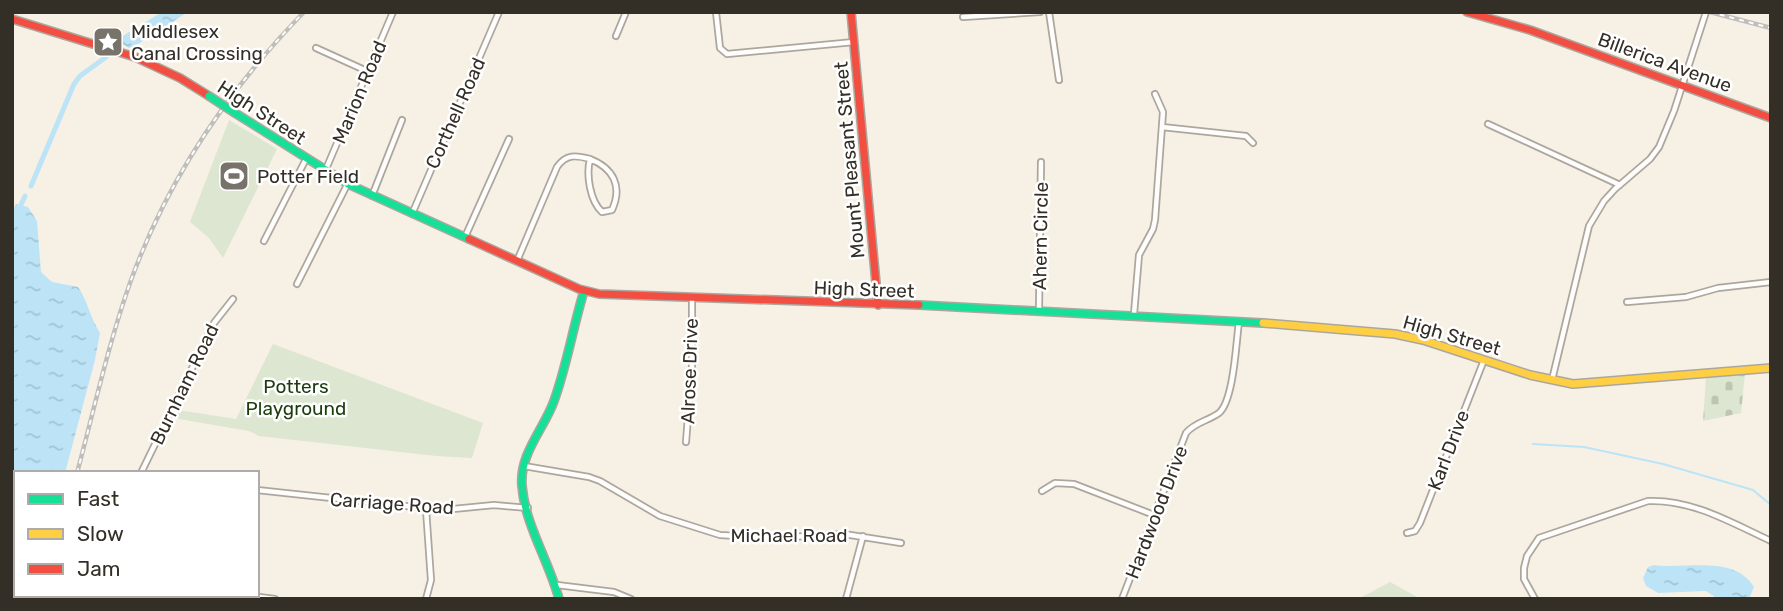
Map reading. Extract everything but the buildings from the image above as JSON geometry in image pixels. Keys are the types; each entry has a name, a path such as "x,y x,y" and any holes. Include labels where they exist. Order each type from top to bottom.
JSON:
{"main road":[{"name":"Mount Pleasant Street","path":"851,12 878,305"},
{"name":"Billerica Avenue","path":"1467,12 1522,27 1771,118"},
{"name":"High Street","path":"12,19 135,57 180,78 348,184 411,215 584,291 624,297 1134,314 1395,334 1423,340 1552,381 1587,384 1771,368"},
{"path":"559,599 528,508 523,489 523,466 554,399 584,291"}],"street":[{"name":"Marion Road","path":"325,171 393,12"},
{"name":"Corthell Road","path":"411,215 499,12"},
{"path":"615,37 626,12"},
{"path":"716,12 720,48 727,54 854,42"},
{"path":"964,17 1040,12"},
{"path":"1049,12 1059,80"},
{"path":"1552,381 1589,226 1604,201 1650,159 1659,147 1683,86 1706,13"},
{"path":"316,48 369,72"},
{"path":"1134,314 1139,255 1155,220 1162,127 1161,106 1155,94"},
{"path":"372,196 402,120"},
{"path":"1488,124 1620,185"},
{"path":"1162,127 1246,136 1253,143"},
{"path":"464,238 509,139"},
{"path":"517,261 559,163 569,156 590,159 605,166 615,180 616,198 613,207 607,213 600,211 594,200 588,171 590,159"},
{"path":"264,241 306,159"},
{"name":"Ahern Circle","path":"1039,309 1041,162"},
{"path":"297,284 348,184"},
{"path":"1627,302 1686,298 1718,288 1771,282"},
{"name":"Burnham Road","path":"142,471 214,323 233,299"},
{"name":"Alrose Drive","path":"686,442 692,299"},
{"name":"Hardwood Drive","path":"1122,599 1186,433 1192,426 1219,412 1227,401 1239,321"},
{"name":"Karl Drive","path":"1407,533 1415,531 1420,523 1484,360"},
{"name":"Michael Road","path":"523,466 589,477 660,516 720,536 756,538 844,534 901,543"},
{"path":"1042,491 1055,483 1074,484 1154,515"},
{"name":"Carriage Road","path":"259,490 426,509 494,505 528,508"},
{"path":"1535,599 1524,579 1524,568 1527,556 1539,538 1648,501 1668,500 1693,506 1771,541"},
{"path":"426,509 431,580 426,599"},
{"path":"846,599 863,536"},
{"path":"556,585 614,592 631,599"}],"green space":[{"path":"229,120 277,149 223,258 209,238 190,222"},
{"name":"Potters Playground","path":"273,344 483,423 472,458 259,436 249,431 173,418 178,410 236,419"},
{"path":"1745,373 1741,413 1703,421 1706,377"},
{"path":"1390,582 1421,599 1358,599"}],"water":[{"path":"162,12 188,12 135,46 129,48 119,42 121,37"},
{"path":"16,204 28,207 37,221 41,272 52,282 78,287 100,333 66,471 14,471 14,499 12,498 12,211"},
{"path":"1648,567 1722,567 1734,570 1754,587 1749,599 1718,599 1706,591 1658,593 1646,586 1643,578"}],"waterway":[{"path":"31,186 74,84 80,76 106,57"},
{"path":"19,209 25,196"},
{"path":"1533,444 1584,447 1663,464 1753,490 1771,505"}],"railway":[{"path":"78,471 122,306 162,208 202,138 225,105 304,12"},
{"path":"1710,12 1771,28"}],"traffic: fast":[{"path":"209,96 235,113"},
{"path":"235,113 348,184 469,239"},
{"path":"559,599 532,529 524,500 522,474 528,452 554,401 584,291"},
{"path":"919,305 1263,323"}],"traffic: slow":[{"path":"1263,323 1395,334 1423,340 1530,375 1573,384 1771,368"}],"traffic: jam":[{"path":"851,12 878,305"},
{"path":"1467,12 1530,30 1771,118"},
{"path":"12,19 135,57 180,78 209,96"},
{"path":"469,239 579,289 599,294 919,305"}],"place":[{"name":"Middlesex Canal Crossing","path":"108,42"},
{"name":"Potter Field","path":"234,176"}]}
